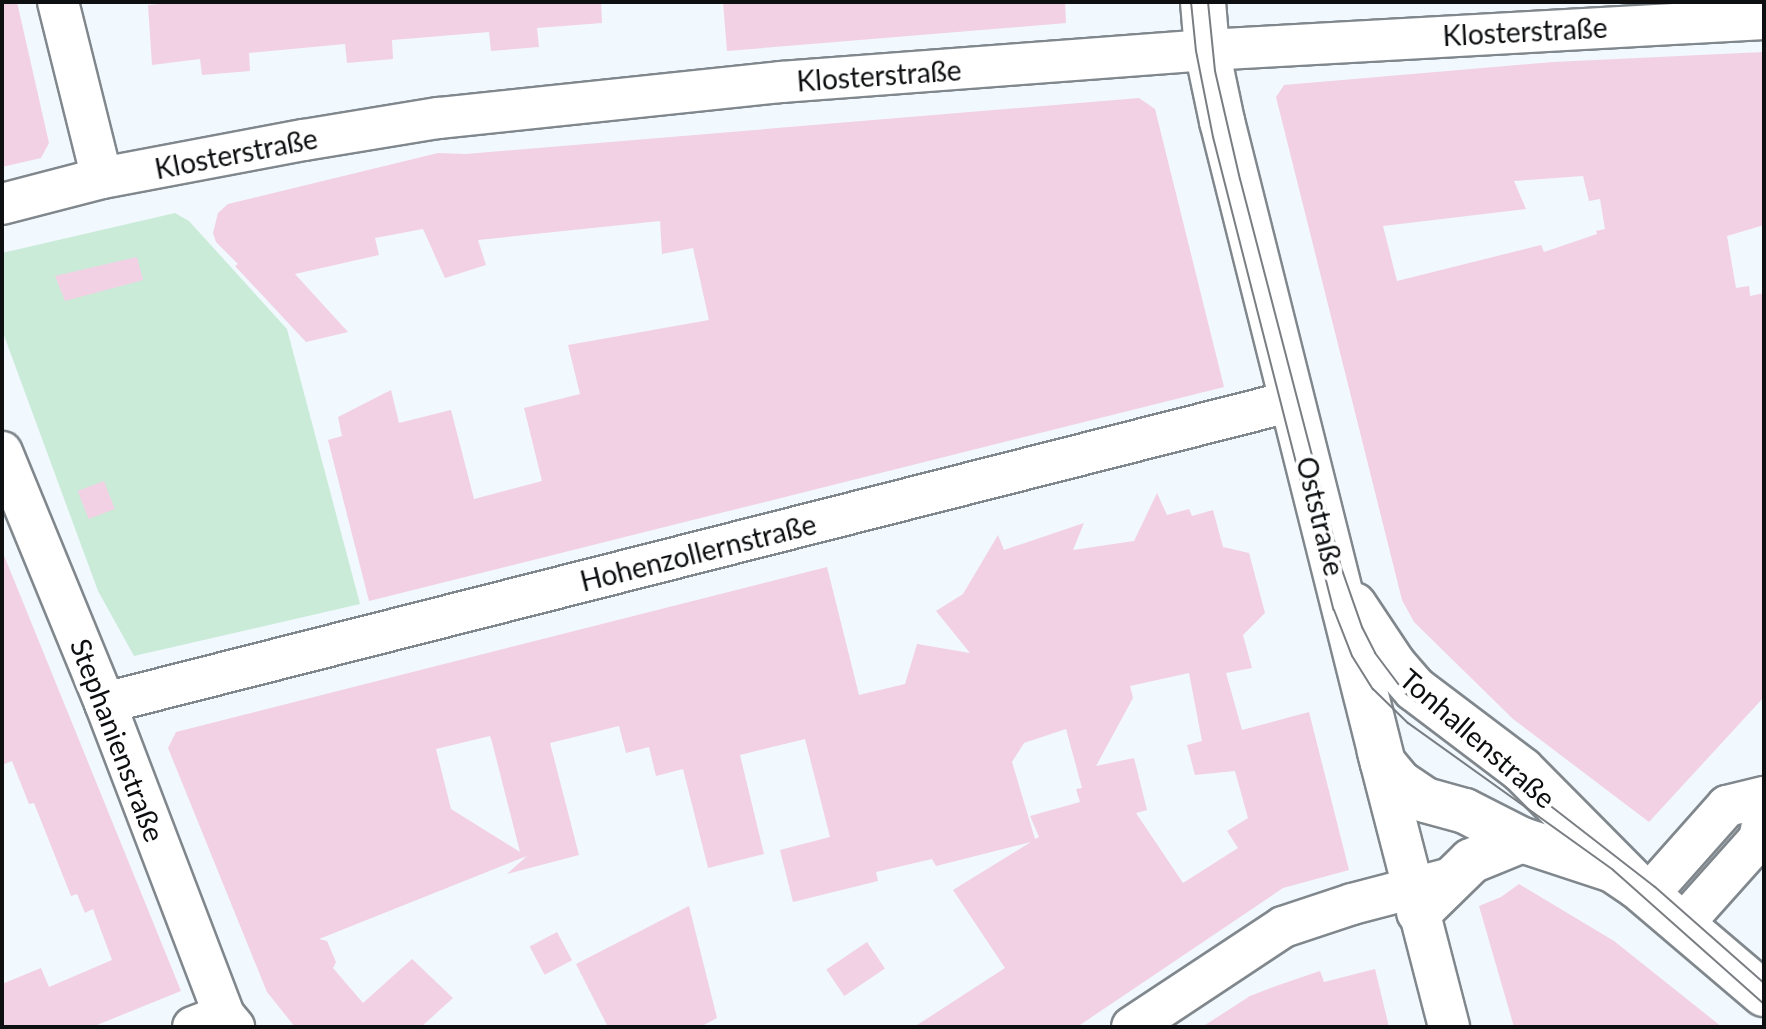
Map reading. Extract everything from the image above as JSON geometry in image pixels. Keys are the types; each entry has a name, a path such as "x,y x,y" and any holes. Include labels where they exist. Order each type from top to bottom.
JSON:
{"main road":[{"name":"Oststraße","path":"1203,2 1207,50 1378,752"},
{"name":"Tonhallenstraße","path":"1336,576 1385,653 1415,689 1522,770 1642,891"},
{"name":"Tonhallenstraße","path":"1378,752 1394,778 1440,807 1465,811 1522,840 1613,870 1683,924 1764,994"},
{"path":"1428,893 1478,857 1522,840"}],"street":[{"path":"58,2 102,178"},
{"name":"Klosterstraße","path":"2,204 102,178 439,118 781,82 1207,50 1764,19"},
{"name":"Hohenzollernstraße","path":"105,703 1292,401"},
{"name":"Stephanienstraße","path":"2,452 105,703 217,1023"},
{"name":"Oststraße","path":"1378,752 1428,893 1449,1027"},
{"path":"1642,891 1727,806 1764,797"},
{"path":"1683,924 1759,839 1764,816"},
{"path":"1132,1027 1283,927 1428,893"}],"green space":[{"path":"175,213 189,221 287,329 360,604 134,656 98,591 2,330 2,253"}],"building":[{"path":"2,2 17,2 49,143 41,158 2,167"},
{"path":"183,2 601,2 602,23 537,28 539,47 491,51 489,32 392,40 393,59 347,63 345,44 249,53 250,71 202,75 200,59 152,65 148,5"},
{"path":"723,2 1065,2 1066,23 727,51"},
{"path":"1764,52 1764,225 1727,236 1736,288 1749,286 1750,296 1764,293 1764,697 1649,822 1513,719 1414,622 1402,600 1276,97 1284,85 1553,62","holes":["1583,176 1589,201 1600,199 1605,229 1596,231 1597,234 1544,252 1541,245 1397,281 1383,226 1526,209 1514,181"]},
{"path":"1139,98 1155,109 1224,387 369,601 328,440 342,436 338,417 391,390 399,423 451,410 474,499 542,481 524,408 580,394 568,345 709,320 693,248 662,254 660,221 478,240 486,265 445,278 423,229 375,238 379,255 295,274 348,332 306,342 235,266 238,264 216,242 213,233 218,213 228,204 438,153 466,154"},
{"path":"137,257 143,280 65,301 55,276"},
{"path":"104,481 115,509 89,519 78,491"},
{"path":"1157,493 1167,515 1189,509 1192,516 1213,510 1223,547 1249,553 1265,613 1243,635 1252,668 1226,673 1242,730 1309,712 1349,870 1283,888 1077,1027 914,1027 1005,968 953,890 1031,842 936,866 932,859 876,872 878,881 793,902 780,850 830,837 805,739 740,755 764,854 708,868 683,769 656,776 649,747 626,753 619,726 550,743 579,855 507,874 527,856 319,939 327,941 336,962 333,968 363,1003 412,959 453,998 421,1027 295,1027 267,992 168,748 176,732 827,567 859,695 905,684 917,644 970,653 936,611 963,594 998,535 1004,550 1084,523 1073,550 1134,541","holes":["1189,673 1202,741 1187,745 1195,775 1235,771 1248,818 1227,831 1238,848 1183,883 1136,813 1147,810 1134,758 1096,766 1133,698 1130,686","1066,729 1082,788 1076,789 1080,802 1030,816 1039,837 1035,839 1012,762 1024,743","490,736 520,852 451,809 436,749"]},
{"path":"3,553 181,991 92,1027 2,1027 2,984 41,968 49,987 112,960 93,909 85,913 77,894 71,896 34,803 29,804 12,761 2,765"},
{"path":"1519,884 1614,941 1722,1027 1514,1027 1479,906 1501,897"},
{"path":"689,906 717,1018 700,1027 608,1027 576,964"},
{"path":"557,932 572,960 545,975 530,947"},
{"path":"867,942 885,969 844,996 826,969"},
{"path":"1375,969 1389,1027 1202,1027 1250,996 1320,971 1324,982"}],"tram line":[{"path":"1191,2 1196,51 1213,137 1334,610 1352,656 1373,689 1408,723 1613,870 1764,1004"},
{"path":"1208,2 1215,71 1240,179 1341,567 1362,627 1375,653 1405,693 1655,887 1764,983"}]}
